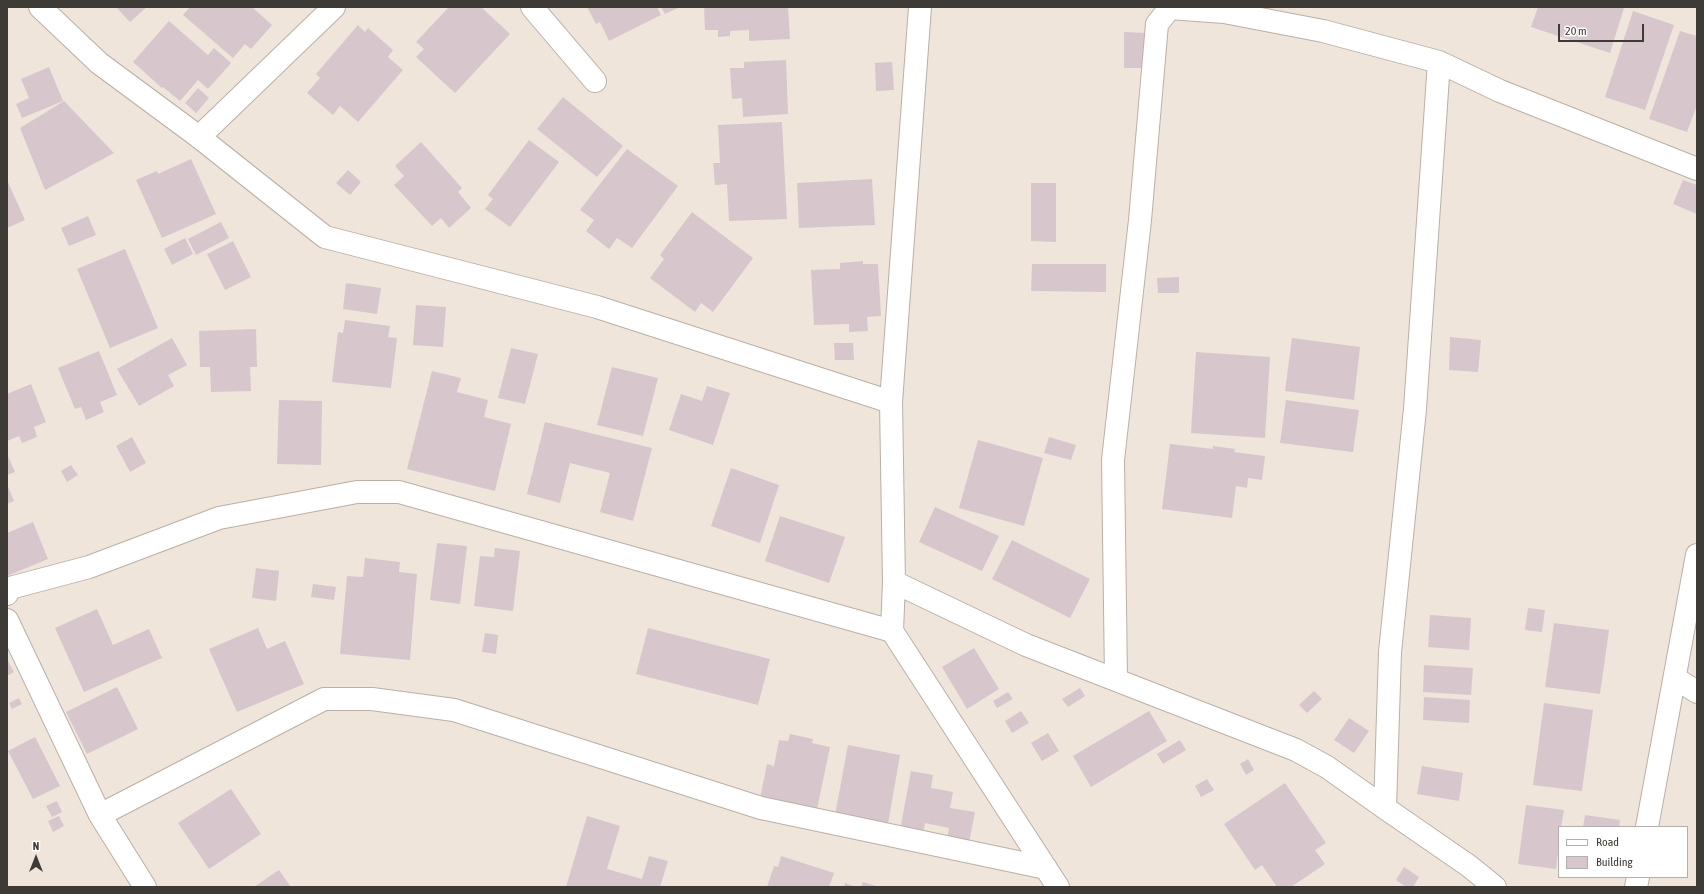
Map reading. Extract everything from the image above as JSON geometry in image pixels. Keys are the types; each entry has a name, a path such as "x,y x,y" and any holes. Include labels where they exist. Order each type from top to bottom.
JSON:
{"street":[{"path":"40,7 99,63 199,137 324,237 597,307 891,402"},
{"path":"199,137 334,7"},
{"path":"532,7 595,81"},
{"path":"920,7 891,402 894,582 892,631 1058,887"},
{"path":"1116,679 1113,460 1140,220 1157,24 1170,8 1224,12 1324,31 1439,62 1500,91 1697,169"},
{"path":"1385,808 1390,652 1415,409 1439,62"},
{"path":"7,594 10,588 89,567 219,518 357,492 399,492 892,631"},
{"path":"1647,826 1697,555"},
{"path":"894,582 1026,645 1296,750 1327,767 1470,866 1496,887"},
{"path":"7,620 100,815 145,887"},
{"path":"1675,678 1697,692"},
{"path":"100,815 324,699 372,699 454,710 762,808 1046,868"}],"building":[{"path":"116,7 147,7 130,22"},
{"path":"190,7 252,7 272,25 251,49 245,44 233,58 183,15"},
{"path":"449,7 481,7 510,34 455,93 416,57 424,49 416,42"},
{"path":"587,7 657,7 661,15 609,41 600,22 596,24"},
{"path":"661,7 680,7 665,14"},
{"path":"704,7 788,7 790,39 749,41 749,30 730,31 730,36 718,37 718,30 705,30"},
{"path":"1538,7 1624,8 1610,53 1531,27"},
{"path":"1633,11 1674,25 1645,110 1605,97"},
{"path":"169,21 208,55 214,48 231,63 208,89 198,80 180,101 163,87 162,88 133,62"},
{"path":"358,25 365,32 368,28 393,50 388,57 403,70 358,122 340,106 333,115 307,93 320,78 316,74"},
{"path":"1680,31 1697,36 1697,105 1687,132 1649,119"},
{"path":"1124,32 1146,33 1145,68 1124,68"},
{"path":"786,60 788,114 743,117 742,98 732,99 730,68 744,68 744,62"},
{"path":"892,62 894,90 876,91 875,63"},
{"path":"49,67 63,101 22,118 16,104 29,98 21,79"},
{"path":"198,88 209,98 196,113 185,103"},
{"path":"563,97 623,146 597,177 537,129"},
{"path":"64,101 114,153 45,190 20,128"},
{"path":"782,122 787,219 729,221 727,184 715,185 713,163 720,163 718,125"},
{"path":"529,140 559,162 510,227 485,209 493,199 488,195"},
{"path":"421,142 462,188 458,192 471,208 449,228 441,218 432,226 394,185 404,176 395,166"},
{"path":"627,149 678,186 632,248 617,238 609,249 586,231 594,220 580,210"},
{"path":"191,159 216,214 162,238 136,180 157,171 158,174"},
{"path":"348,170 361,182 350,195 336,183"},
{"path":"872,179 875,225 799,228 797,183"},
{"path":"7,180 25,220 7,228"},
{"path":"1683,180 1697,185 1697,214 1673,204"},
{"path":"1031,183 1056,183 1056,242 1031,241"},
{"path":"692,212 753,258 713,312 701,303 695,312 650,278 664,259 660,255"},
{"path":"88,216 96,235 69,246 61,228"},
{"path":"221,222 229,238 196,255 188,239"},
{"path":"185,238 193,254 172,265 164,249"},
{"path":"233,241 251,277 225,290 207,254"},
{"path":"125,249 158,328 110,348 77,269"},
{"path":"863,261 863,264 878,264 881,316 867,317 868,331 849,332 849,324 814,325 811,270 840,269 840,263"},
{"path":"1032,264 1106,264 1106,292 1031,291"},
{"path":"1179,277 1179,293 1158,293 1157,278"},
{"path":"346,283 381,288 377,314 343,309"},
{"path":"416,305 446,307 443,347 413,345"},
{"path":"345,320 390,326 388,337 397,338 391,388 332,382 338,332 343,333"},
{"path":"256,329 257,367 250,367 251,391 211,392 210,367 200,367 199,331"},
{"path":"1450,337 1481,340 1478,372 1449,370"},
{"path":"172,338 187,365 168,375 174,386 139,406 117,369"},
{"path":"1292,338 1360,347 1354,400 1285,391"},
{"path":"834,343 853,343 854,360 835,360"},
{"path":"511,348 538,354 525,404 498,398"},
{"path":"99,351 117,395 100,402 104,412 86,420 81,407 75,409 58,368"},
{"path":"1196,352 1270,357 1265,438 1191,433"},
{"path":"612,367 658,378 643,436 597,425"},
{"path":"432,371 461,378 457,392 488,400 484,417 511,424 495,491 407,469"},
{"path":"31,384 46,422 34,427 37,437 22,443 19,436 7,441 7,394"},
{"path":"707,386 730,393 713,445 669,430 681,394 702,401"},
{"path":"279,400 322,401 321,465 277,464"},
{"path":"1286,400 1359,410 1353,452 1280,443"},
{"path":"545,422 652,448 633,521 600,512 610,473 570,463 560,503 527,494"},
{"path":"132,437 146,463 130,472 116,446"},
{"path":"1049,437 1076,445 1071,460 1044,453"},
{"path":"978,440 1043,458 1024,526 959,508"},
{"path":"1170,444 1213,449 1213,446 1235,449 1234,452 1265,456 1262,480 1248,478 1247,488 1236,486 1232,518 1162,509"},
{"path":"7,454 15,472 7,475"},
{"path":"71,465 78,475 67,482 61,471"},
{"path":"731,468 779,485 760,543 711,526"},
{"path":"7,484 14,501 7,504"},
{"path":"935,507 999,536 982,571 919,542"},
{"path":"780,516 845,537 829,583 765,561"},
{"path":"33,522 48,559 7,576 7,533"},
{"path":"1012,540 1090,579 1070,618 992,579"},
{"path":"437,543 467,546 460,604 430,600"},
{"path":"495,548 520,551 513,611 474,606 480,556 494,557"},
{"path":"365,558 400,562 399,572 417,574 410,660 340,654 347,576 363,577"},
{"path":"256,568 279,571 276,601 252,598"},
{"path":"313,584 336,587 334,600 311,597"},
{"path":"1528,608 1545,610 1542,632 1525,630"},
{"path":"97,609 113,645 149,629 162,658 84,692 55,628"},
{"path":"1430,615 1471,618 1469,650 1428,647"},
{"path":"1554,623 1609,630 1600,694 1545,687"},
{"path":"258,628 267,649 285,641 304,684 237,712 209,649"},
{"path":"648,628 770,659 758,705 636,674"},
{"path":"485,633 498,635 496,654 482,652"},
{"path":"974,648 999,689 967,709 942,667"},
{"path":"7,659 14,672 7,676"},
{"path":"1424,665 1473,668 1471,695 1423,692"},
{"path":"117,687 138,729 87,754 66,712"},
{"path":"1080,688 1085,696 1068,707 1062,699"},
{"path":"1314,691 1322,699 1307,713 1299,705"},
{"path":"1008,692 1013,699 997,708 993,701"},
{"path":"1424,697 1470,700 1469,723 1423,720"},
{"path":"19,698 22,704 12,709 9,703"},
{"path":"1544,703 1593,710 1582,791 1533,785"},
{"path":"1021,711 1029,723 1012,733 1005,721"},
{"path":"1149,711 1167,741 1091,787 1073,756"},
{"path":"1349,718 1369,731 1354,753 1334,740"},
{"path":"1048,733 1059,751 1042,761 1031,743"},
{"path":"790,734 813,739 812,743 830,747 817,809 760,798 767,764 774,766 779,740 788,741"},
{"path":"35,737 60,786 33,799 8,751"},
{"path":"1180,740 1186,750 1163,764 1157,754"},
{"path":"848,745 900,755 888,824 835,815"},
{"path":"1248,759 1254,770 1246,775 1240,764"},
{"path":"1422,766 1463,773 1459,801 1417,794"},
{"path":"911,771 933,775 931,788 953,792 950,808 975,812 969,843 947,839 949,828 925,823 923,835 900,830"},
{"path":"1207,779 1214,790 1201,797 1195,786"},
{"path":"1285,783 1326,843 1315,850 1325,864 1291,887 1277,887 1262,865 1255,870 1224,824"},
{"path":"231,789 261,834 209,869 178,823"},
{"path":"57,801 62,812 52,817 46,806"},
{"path":"1526,805 1564,810 1561,826 1558,826 1558,853 1556,869 1518,864"},
{"path":"1585,815 1620,820 1619,826 1583,826"},
{"path":"59,816 64,826 53,832 48,821"},
{"path":"587,816 620,826 607,869 642,879 649,856 668,861 660,887 566,887"},
{"path":"781,856 834,873 829,887 767,887 774,866 778,867"},
{"path":"1404,867 1419,877 1413,887 1406,887 1396,880"},
{"path":"279,870 291,887 254,887"},
{"path":"863,882 879,887 861,887"},
{"path":"845,883 856,887 844,887"}]}
